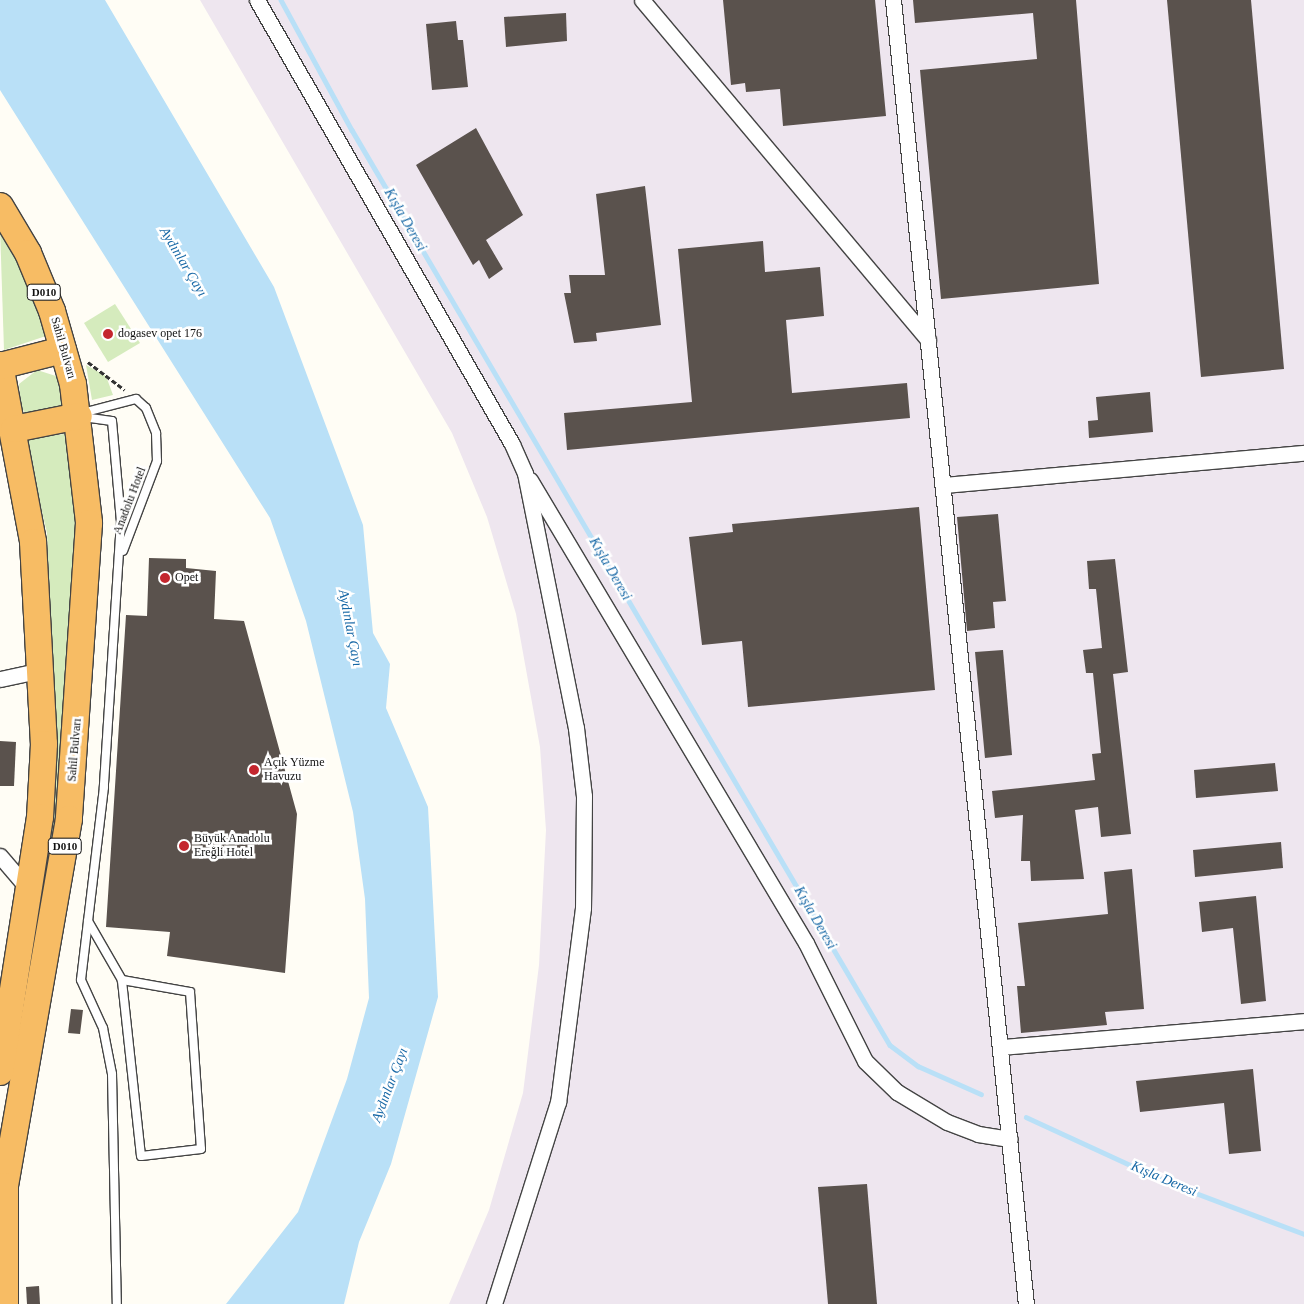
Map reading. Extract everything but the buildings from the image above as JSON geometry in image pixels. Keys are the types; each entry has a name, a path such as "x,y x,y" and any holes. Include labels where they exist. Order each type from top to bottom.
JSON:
{"highway":[{"name":"Sahil Bulvarı","path":"0,206 28,253 75,355 88,522 77,742 64,850 5,1186 5,1304"},
{"path":"0,365 75,355"},
{"name":"D010","path":"0,365 4,399 14,429 33,542 42,670 40,817 30,891 0,1072"},
{"path":"14,429 79,416"}],"street":[{"path":"257,0 525,473 579,556 806,943 865,1061 897,1092 947,1122 978,1134 1010,1139"},
{"path":"642,0 928,340"},
{"path":"893,0 1002,1047 1026,1304"},
{"path":"943,485 1304,453"},
{"path":"494,1304 558,1102 583,908 584,796 576,728 525,473"},
{"path":"0,679 42,670"},
{"path":"0,856 30,891"},
{"path":"1002,1047 1304,1021"}],"lane":[{"path":"79,416 88,408 136,399"},
{"name":"Anadolu Hotel","path":"121,558 157,461 156,433 146,408 136,399"},
{"path":"79,416 112,420 121,558 81,980 103,1028 112,1074 117,1304"},
{"path":"88,921 122,980 141,1156 201,1149 190,992 122,980"}],"path":[{"path":"75,355 136,399"}],"shaded area":[{"path":"200,0 1304,0 1304,1304 449,1304 489,1210 523,1093 539,965 546,830 540,747 516,614 487,517 452,433"}],"green space":[{"path":"0,227 27,278 46,336 4,350"},
{"path":"115,304 140,343 108,362 84,323"},
{"path":"86,365 106,376 113,395 92,400"},
{"path":"37,370 59,377 63,408 26,414 21,407 19,384"},
{"path":"72,433 78,571 58,817 41,927 26,983 53,693 47,533 25,439"}],"water":[{"name":"Aydınlar Çayı","path":"0,0 105,0 274,287 363,525 373,633 390,664 386,708 428,807 438,997 391,1164 359,1242 344,1304 226,1304 298,1212 347,1079 369,998 365,899 353,812 306,621 270,518 0,90"}],"waterway":[{"name":"Kışla Deresi","path":"281,0 352,130 890,1045 918,1066 981,1094"},
{"name":"Kışla Deresi","path":"1026,1117 1172,1184 1304,1234"}],"place":[{"name":"dogasev opet 176","path":"108,334"},
{"name":"Opet","path":"165,578"},
{"name":"Açık Yüzme Havuzu","path":"254,770"},
{"name":"Büyük Anadolu Ereğli Hotel","path":"184,846"}]}
